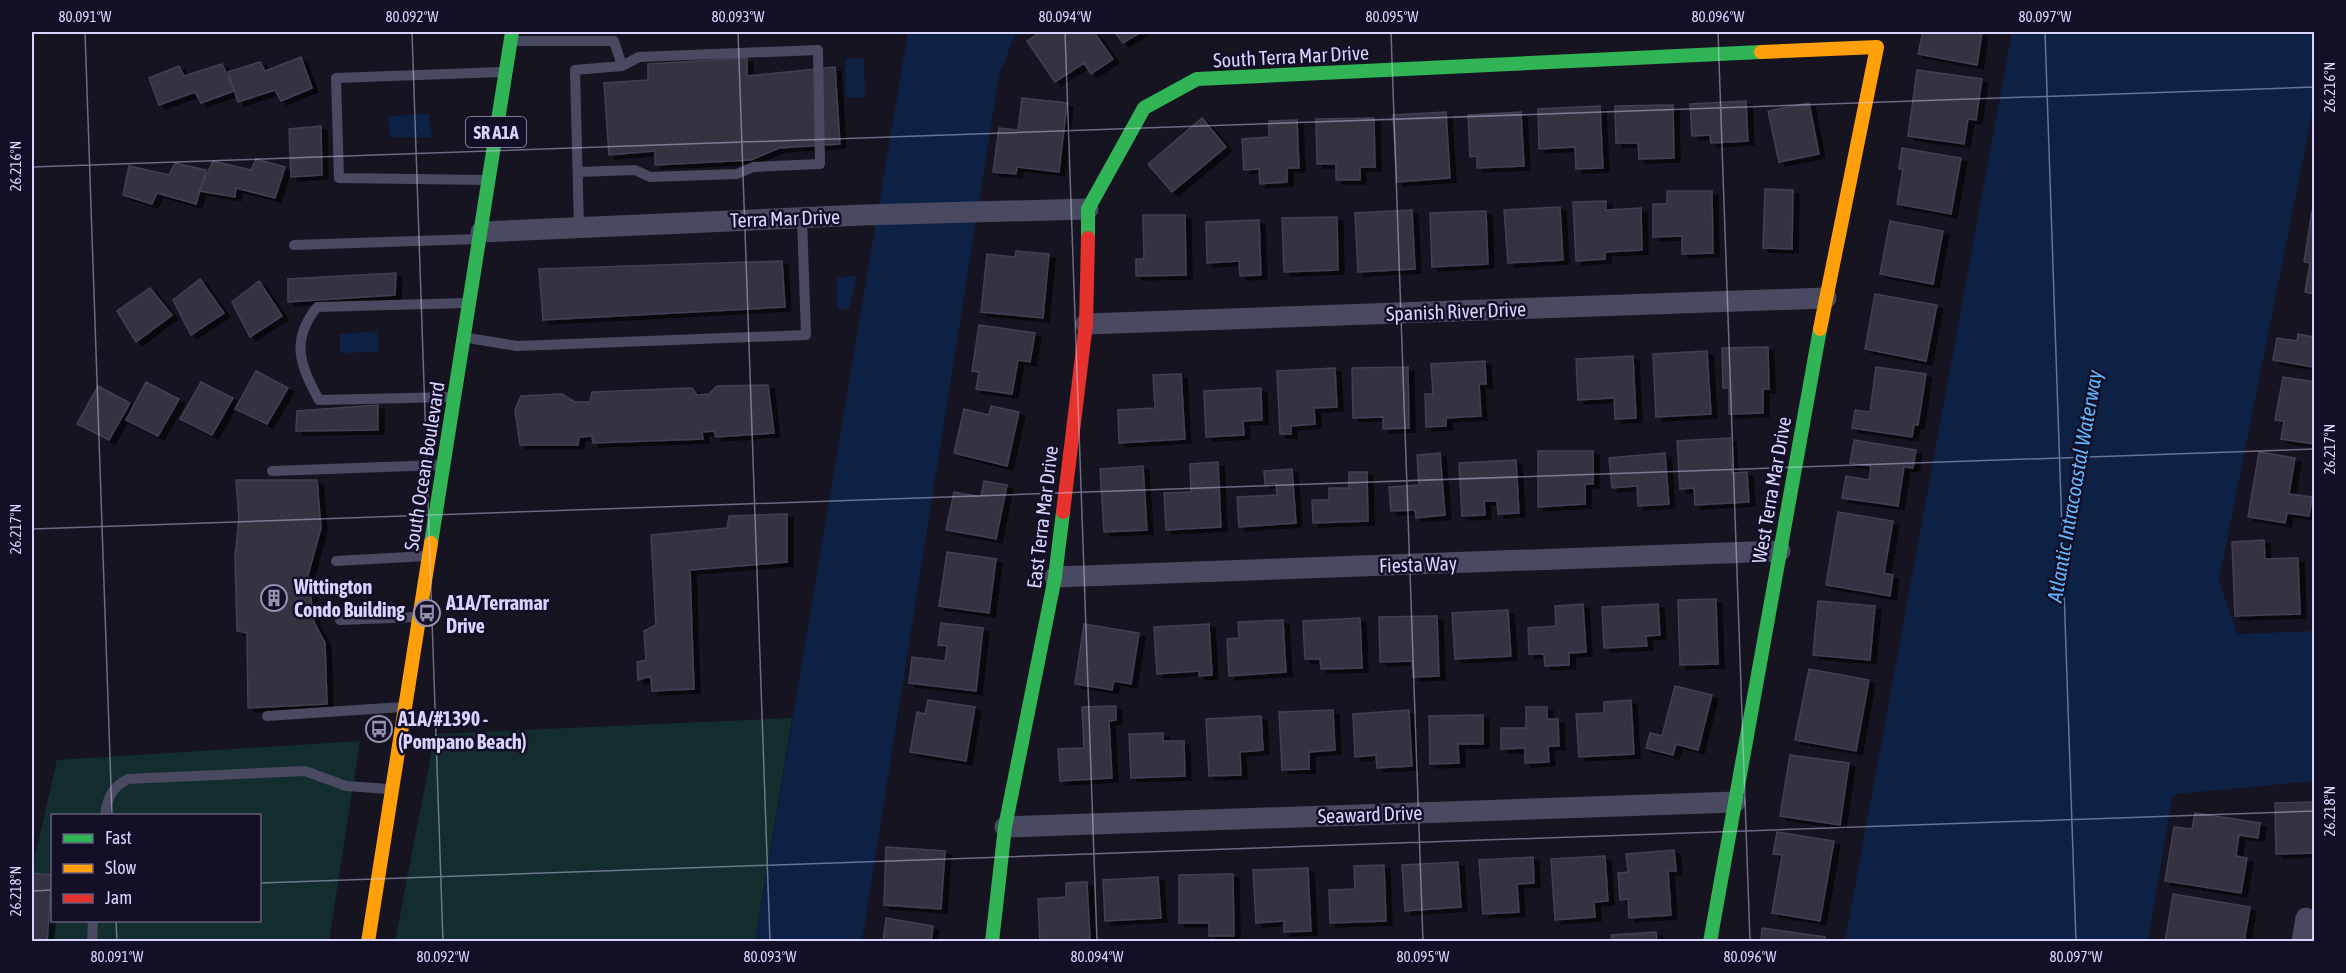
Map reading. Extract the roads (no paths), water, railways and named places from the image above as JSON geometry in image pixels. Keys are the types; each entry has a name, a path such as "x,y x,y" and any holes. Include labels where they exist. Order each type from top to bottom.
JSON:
{"street":[{"name":"South Ocean Boulevard","path":"368,942 511,36"},
{"name":"South Terra Mar Drive","path":"1144,108 1197,80 1877,47"},
{"name":"West Terra Mar Drive","path":"1710,942 1826,298 1877,47"},
{"name":"East Terra Mar Drive","path":"992,942 1005,827 1056,577 1086,324 1088,209 1144,108"},
{"name":"Terra Mar Drive","path":"481,235 579,227 862,215 1088,209"},
{"name":"Spanish River Drive","path":"1086,324 1826,298"},
{"name":"Fiesta Way","path":"1056,577 1780,551"},
{"name":"Seaward Drive","path":"1005,827 1734,802"},
{"path":"2302,942 2306,918"}],"lane":[{"path":"511,36 614,41 622,66"},
{"path":"578,172 635,170 650,177 737,174 753,167 820,164 818,50 639,57 622,66 575,70 579,227"},
{"path":"489,180 339,178 336,78 506,72"},
{"path":"464,337 517,346 806,335 802,218"},
{"path":"294,245 481,235"},
{"path":"455,397 319,400 305,373 300,349 304,323 317,307 470,303"},
{"path":"272,471 444,465"},
{"path":"336,561 429,556"},
{"path":"340,620 420,617"},
{"path":"267,716 405,707"},
{"path":"105,814 106,803 115,786 128,779 305,771 346,786 392,789"},
{"path":"92,942 93,922"}],"water":[{"path":"908,32 1016,32 999,75 862,941 755,942"},
{"name":"Atlantic Intracoastal Waterway","path":"2012,32 2314,32 2314,104 2219,580 2237,634 2314,631 2314,781 2176,794 2172,798 2148,941 1845,941"},
{"path":"845,59 864,59 865,98 846,97"},
{"path":"429,114 432,137 390,137 388,116"},
{"path":"857,276 849,309 837,309 837,277"},
{"path":"377,331 379,352 340,353 340,334"}],"place":[{"name":"Wittington Condo Building","path":"274,598"},
{"name":"A1A/Terramar Drive","path":"427,613"},
{"name":"A1A/#1390 - (Pompano Beach)","path":"379,729"}]}
